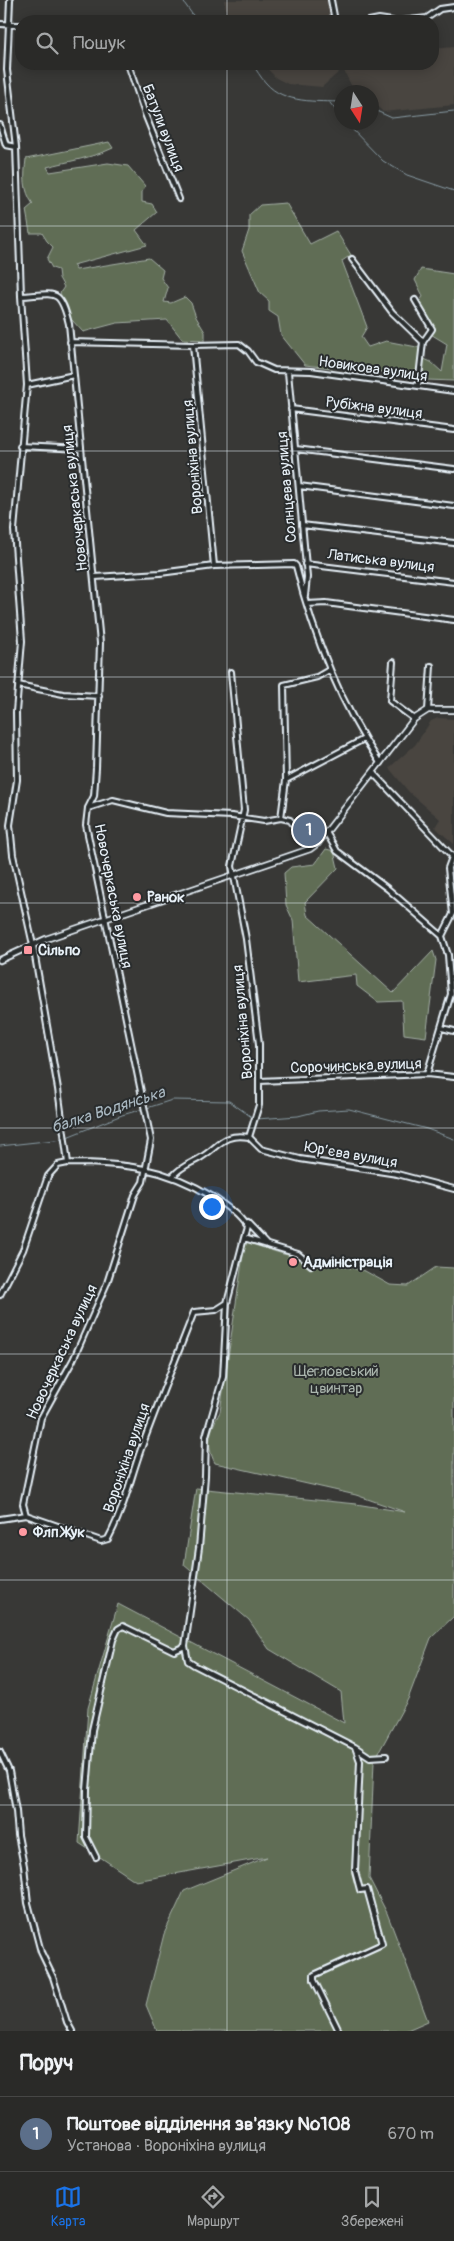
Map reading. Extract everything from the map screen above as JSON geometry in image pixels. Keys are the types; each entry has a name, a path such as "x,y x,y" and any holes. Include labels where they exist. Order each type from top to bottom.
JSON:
{"street":[{"path":"10,0 6,70 16,147 21,296 27,385 20,446 14,530 22,641 16,712 17,780 10,825 13,855 33,945 58,1090 68,1163"},
{"path":"331,0 335,15"},
{"path":"431,15 440,9 454,7"},
{"path":"0,24 15,25"},
{"name":"Батули вулиця","path":"130,70 145,114 179,199"},
{"path":"0,125 6,145 16,147"},
{"path":"352,259 392,312 424,342"},
{"name":"Новочеркаська вулиця","path":"21,296 54,294 60,298 68,324 95,577 100,644 94,796 88,808 86,825 146,1112 150,1140 143,1182 135,1195 106,1284 73,1360 41,1418 23,1504 26,1515"},
{"path":"414,300 432,329 424,342 418,386"},
{"name":"Новикова вулиця","path":"70,342 193,345 240,344 256,362 274,370 288,372 311,371 454,391"},
{"name":"Вороніхіна вулиця","path":"193,345 214,566"},
{"name":"Солнцева вулиця","path":"288,372 299,486 306,577 306,602 329,670 364,739 380,763"},
{"path":"27,385 74,374"},
{"name":"Рубіжна вулиця","path":"291,409 454,430"},
{"path":"20,446 81,449"},
{"path":"296,449 454,468"},
{"path":"299,486 454,506"},
{"path":"302,525 454,543"},
{"path":"95,577 160,573 214,566 294,564 306,602 454,620"},
{"name":"Латиська вулиця","path":"305,564 454,582"},
{"path":"393,662 390,701 414,719"},
{"path":"428,710 431,666"},
{"path":"281,818 286,780 284,685 317,677 329,670"},
{"name":"Вороніхіна вулиця","path":"231,672 244,810 232,866 246,939 259,1044 257,1112 252,1122 249,1137"},
{"path":"18,685 63,694 99,696"},
{"path":"0,960 33,945 310,849 318,843 414,719 428,710 454,710"},
{"path":"286,780 364,739"},
{"path":"372,773 453,857 448,868 454,914 442,936"},
{"path":"88,808 113,800 166,813 264,821 281,818 290,820 306,840 318,843"},
{"path":"326,832 337,851 388,889 442,936 448,954 452,994 427,1074"},
{"path":"448,954 454,956"},
{"path":"442,1028 454,1031"},
{"name":"Сорочинська вулиця","path":"259,1081 427,1074 454,1077"},
{"path":"174,1176 180,1168 202,1156 221,1141 238,1135 249,1137"},
{"name":"Юр’єва вулиця","path":"249,1137 261,1149 300,1159 397,1174 454,1189"},
{"path":"0,1295 23,1250 48,1176 58,1166 68,1163 117,1164 174,1176 191,1184 242,1219 266,1245"},
{"path":"242,1219 247,1228 227,1302 223,1377 206,1436 199,1548 185,1646 188,1661 355,1747 370,1757 386,1756"},
{"path":"244,1238 298,1254 311,1265"},
{"name":"Вороніхіна вулиця","path":"0,1519 26,1515 101,1540 108,1539 120,1516 154,1412 194,1312 216,1310 227,1302"},
{"path":"96,1858 86,1838 87,1790 92,1730 113,1640 118,1629 123,1626 174,1651 185,1646"},
{"path":"339,2031 314,1980 314,1975 382,1944 367,1889 360,1890 356,1871 360,1762 355,1747"},
{"path":"0,1752 11,1777 28,1903 41,1952 53,1976 67,2022 72,2031"}],"shaded area":[{"path":"224,0 330,0 333,15 228,15"},
{"path":"454,47 454,105 383,112 379,108 379,85 351,85 344,70 439,70 439,48"},
{"path":"269,70 339,70 339,72 322,87 288,84 276,78"},
{"path":"438,718 454,719 454,844 435,827 440,819 409,792 389,768 415,745 431,721"}],"green space":[{"path":"109,142 113,148 89,157 47,167 50,172 108,163 128,166 145,186 142,192 142,202 152,204 157,212 136,230 147,245 73,265 76,270 149,258 163,270 161,278 168,288 164,302 171,303 185,297 191,303 196,317 205,332 205,340 182,339 167,320 117,323 83,332 71,319 60,293 64,287 59,278 58,270 52,268 47,259 53,247 42,233 30,233 26,210 33,204 27,193 25,183 26,159"},
{"path":"286,203 310,244 336,231 351,255 342,261 367,327 361,337 368,347 386,341 422,348 422,358 431,362 442,372 447,344 429,333 419,304 423,296 415,280 421,269 454,274 454,381 427,380 418,376 356,369 340,363 332,368 305,365 281,335 278,317 269,311 269,301 260,293 242,251 249,230 249,215 260,205"},
{"path":"326,849 334,851 338,868 305,902 307,915 393,993 433,951 436,960 426,1037 404,1034 402,1001 378,1002 357,986 356,975 298,982 293,920 286,905 284,873 291,867 315,864"},
{"name":"Щегловський цвинтар","path":"245,1242 283,1254 365,1271 390,1285 408,1286 436,1267 454,1268 454,1616 431,1638 408,1699 374,1761 369,1878 387,1913 428,2021 405,2031 157,2031 146,2005 164,1934 184,1891 267,1857 136,1881 79,1843 88,1708 118,1604 344,1723 341,1692 269,1649 249,1620 184,1565 196,1488 356,1504 405,1512 356,1495 215,1463 210,1450 210,1437 220,1412"}],"waterway":[{"path":"182,0 193,15"},
{"path":"256,70 273,90 282,95 301,100 334,102"},
{"path":"330,103 334,108"},
{"path":"379,112 392,118 454,111"},
{"path":"353,130 383,161 407,175 454,191"},
{"name":"балка Водянська","path":"147,1108 172,1100 229,1101 253,1118"},
{"name":"балка Водянська","path":"67,1137 122,1115 143,1109"},
{"name":"балка Водянська","path":"257,1119 349,1109 427,1129 454,1139"},
{"name":"балка Водянська","path":"0,1146 64,1139"}],"place":[{"name":"Поштове відділення зв'язку №108","path":"309,830"},
{"name":"Ранок","path":"137,897"},
{"name":"Сільпо","path":"28,950"},
{"name":"Адміністрація","path":"293,1262"},
{"name":"Флп Жук","path":"23,1532"}]}
